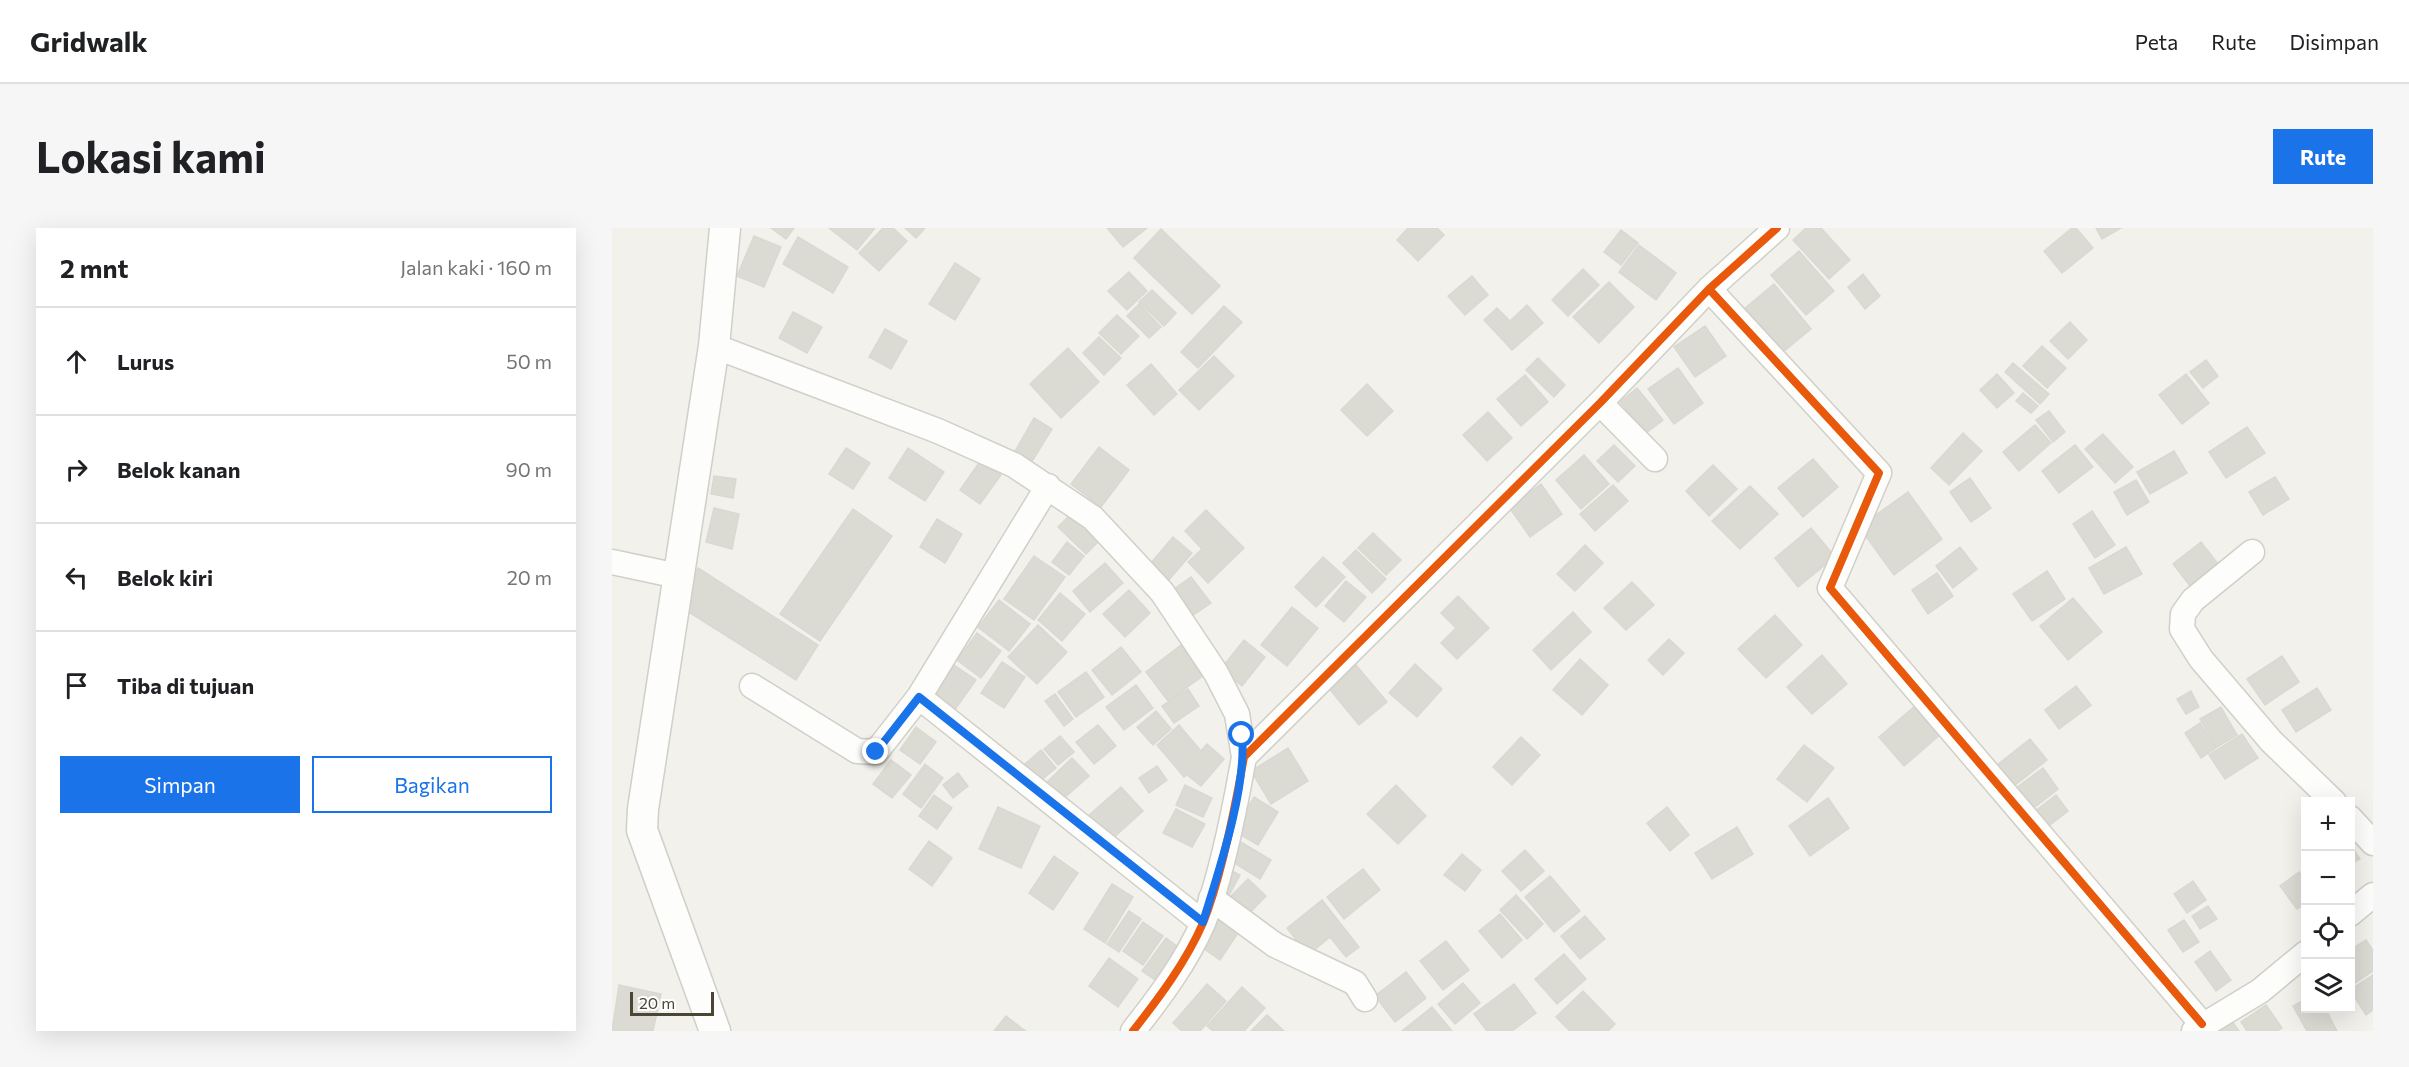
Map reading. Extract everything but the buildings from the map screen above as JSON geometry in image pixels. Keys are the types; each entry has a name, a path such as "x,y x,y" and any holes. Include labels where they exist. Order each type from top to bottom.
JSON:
{"street":[{"path":"715,1031 642,830 643,809 714,346 725,228"},
{"path":"1244,758 1600,403 1709,288 1777,228"},
{"path":"1709,288 1879,473 1830,588 2198,1028 2260,992 2301,957"},
{"path":"714,346 938,431 1014,465 1048,486 1093,518 1162,592 1226,692 1237,714 1244,758 1211,898 1203,922 1186,955 1133,1031"},
{"path":"1600,403 1655,459"},
{"path":"752,686 864,753 876,752 919,697 1048,486"},
{"path":"2252,552 2193,600 2183,614 2182,629 2186,640 2201,659 2271,741 2330,797"},
{"path":"612,562 678,576"},
{"path":"919,697 1203,922"},
{"path":"2355,823 2373,843"},
{"path":"2355,910 2373,896"},
{"path":"1211,898 1275,945 1355,983 1365,999"}],"cycle path":[{"path":"1133,1031 1180,966 1203,923 1222,863 1244,757 1600,403 1709,289 1777,228"},
{"path":"1709,289 1879,473 1830,588 2202,1024"}],"route":[{"path":"876,752 919,697 1203,922 1234,810 1244,758 1242,735"}]}
